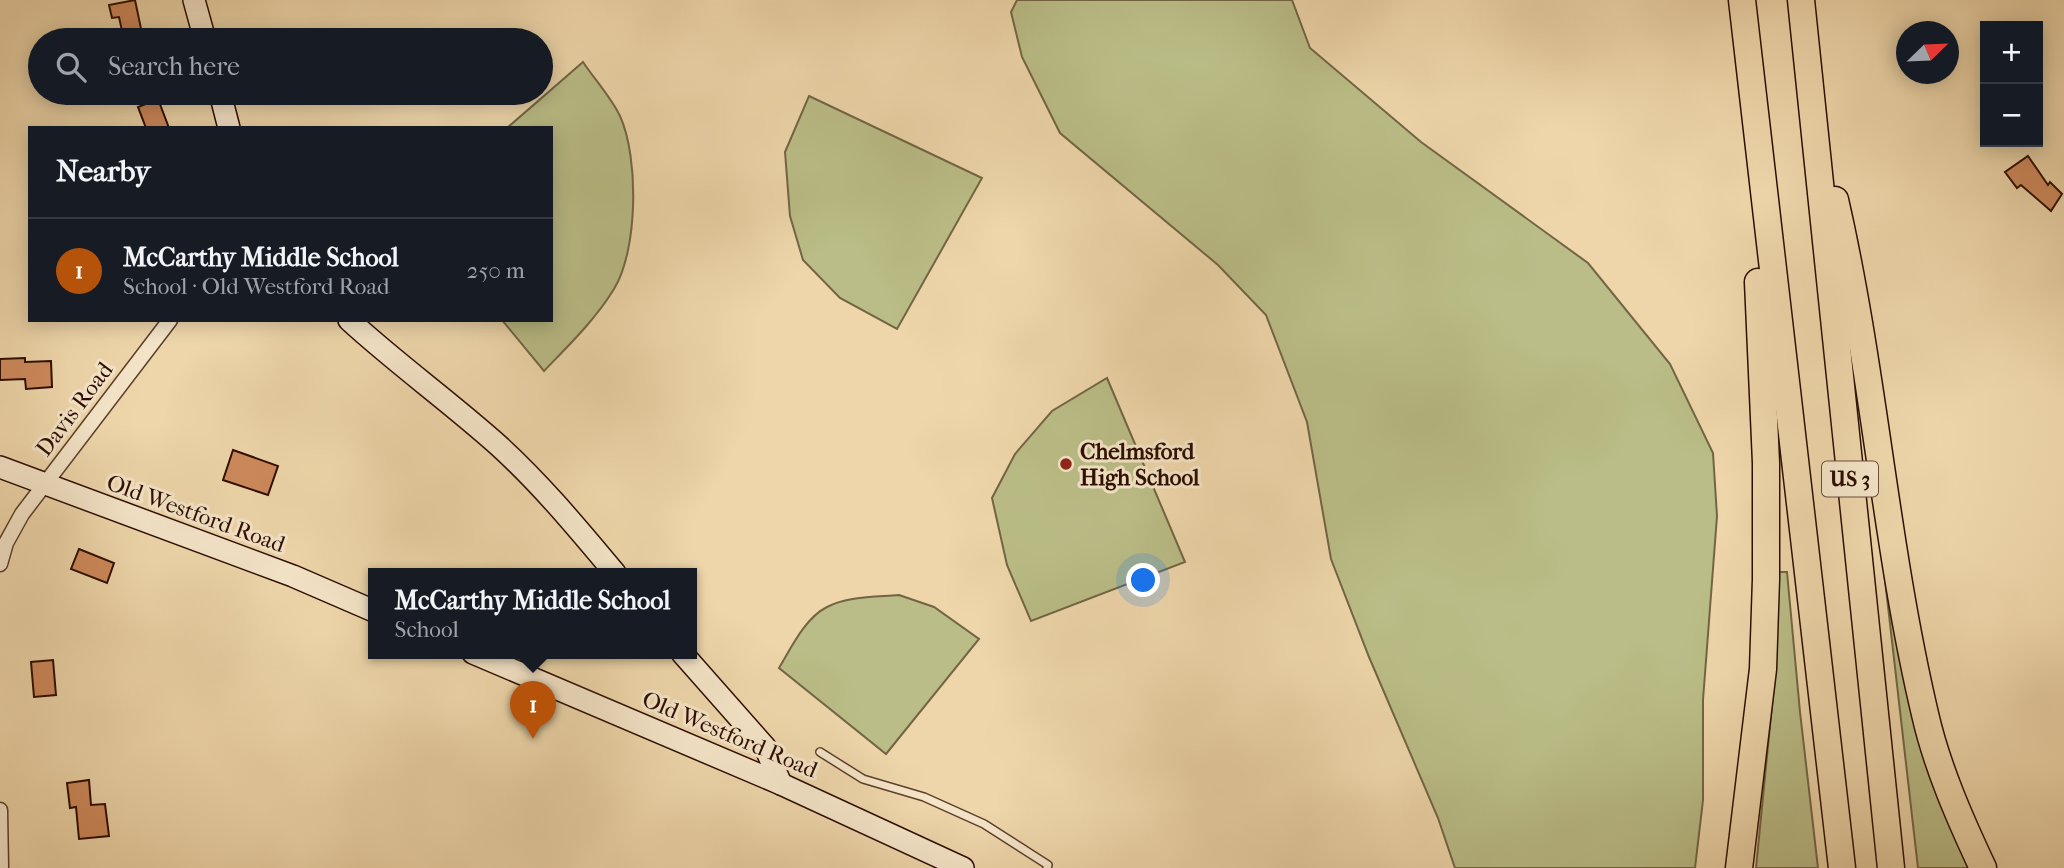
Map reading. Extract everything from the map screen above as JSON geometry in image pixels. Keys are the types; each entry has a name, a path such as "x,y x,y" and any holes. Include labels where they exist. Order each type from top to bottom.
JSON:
{"highway":[{"name":"US 3","path":"1742,0 1753,116 1842,868"},
{"name":"US 3","path":"1801,0 1891,868"},
{"path":"1809,90 1854,284 1908,627 1925,716 1945,776 1983,868"},
{"path":"1739,868 1763,669 1766,579 1766,463 1753,116"}],"main road":[{"path":"194,0 202,28"},
{"path":"223,105 228,126"},
{"path":"351,322 386,354 499,446 570,519 611,568"},
{"name":"Old Westford Road","path":"0,467 45,486 293,576 368,608"},
{"name":"Old Westford Road","path":"487,659 781,784 963,868"},
{"path":"687,659 765,747 781,784"}],"street":[{"name":"Davis Road","path":"0,564 6,542 22,514 168,322"},
{"path":"0,810 1,868"}],"lane":[{"path":"820,752 863,779 924,797 984,824 1048,865 1047,868"}],"green space":[{"path":"1017,0 1292,0 1310,48 1421,142 1588,263 1670,364 1713,453 1717,516 1703,700 1703,800 1695,868 1455,868 1438,818 1369,657 1331,559 1307,422 1266,315 1218,265 1060,133 1022,57 1011,12"},
{"path":"583,62 608,95 626,134 633,179 633,204 628,251 614,289 590,322 544,371 504,322 553,322 553,126 509,126 533,105 553,105 553,88"},
{"path":"809,96 982,178 897,329 840,298 803,260 790,216 785,152"},
{"path":"1107,378 1185,562 1031,621 1007,565 992,498 1015,454 1052,411"},
{"path":"1871,458 1925,762 1968,868 1918,868"},
{"path":"1779,572 1787,572 1818,868 1756,868 1776,665"},
{"path":"899,595 934,607 979,639 886,754 779,668 805,626 827,607 853,599"}],"building":[{"path":"135,0 141,28 121,28 119,17 112,18 109,5"},
{"path":"160,105 168,126 145,126 138,107"},
{"path":"2028,156 2048,185 2050,182 2062,194 2051,211 2021,185 2017,188 2005,172"},
{"path":"25,358 25,362 51,361 52,387 26,389 25,379 0,380 0,359"},
{"path":"233,450 278,466 268,495 223,480"},
{"path":"79,549 114,563 107,583 71,569"},
{"path":"53,660 56,695 34,697 31,662"},
{"path":"89,780 91,805 105,804 109,836 79,839 76,807 70,808 67,783"}],"place":[{"name":"Chelmsford High School","path":"1066,464"},
{"name":"McCarthy Middle School","path":"533,739"}]}
